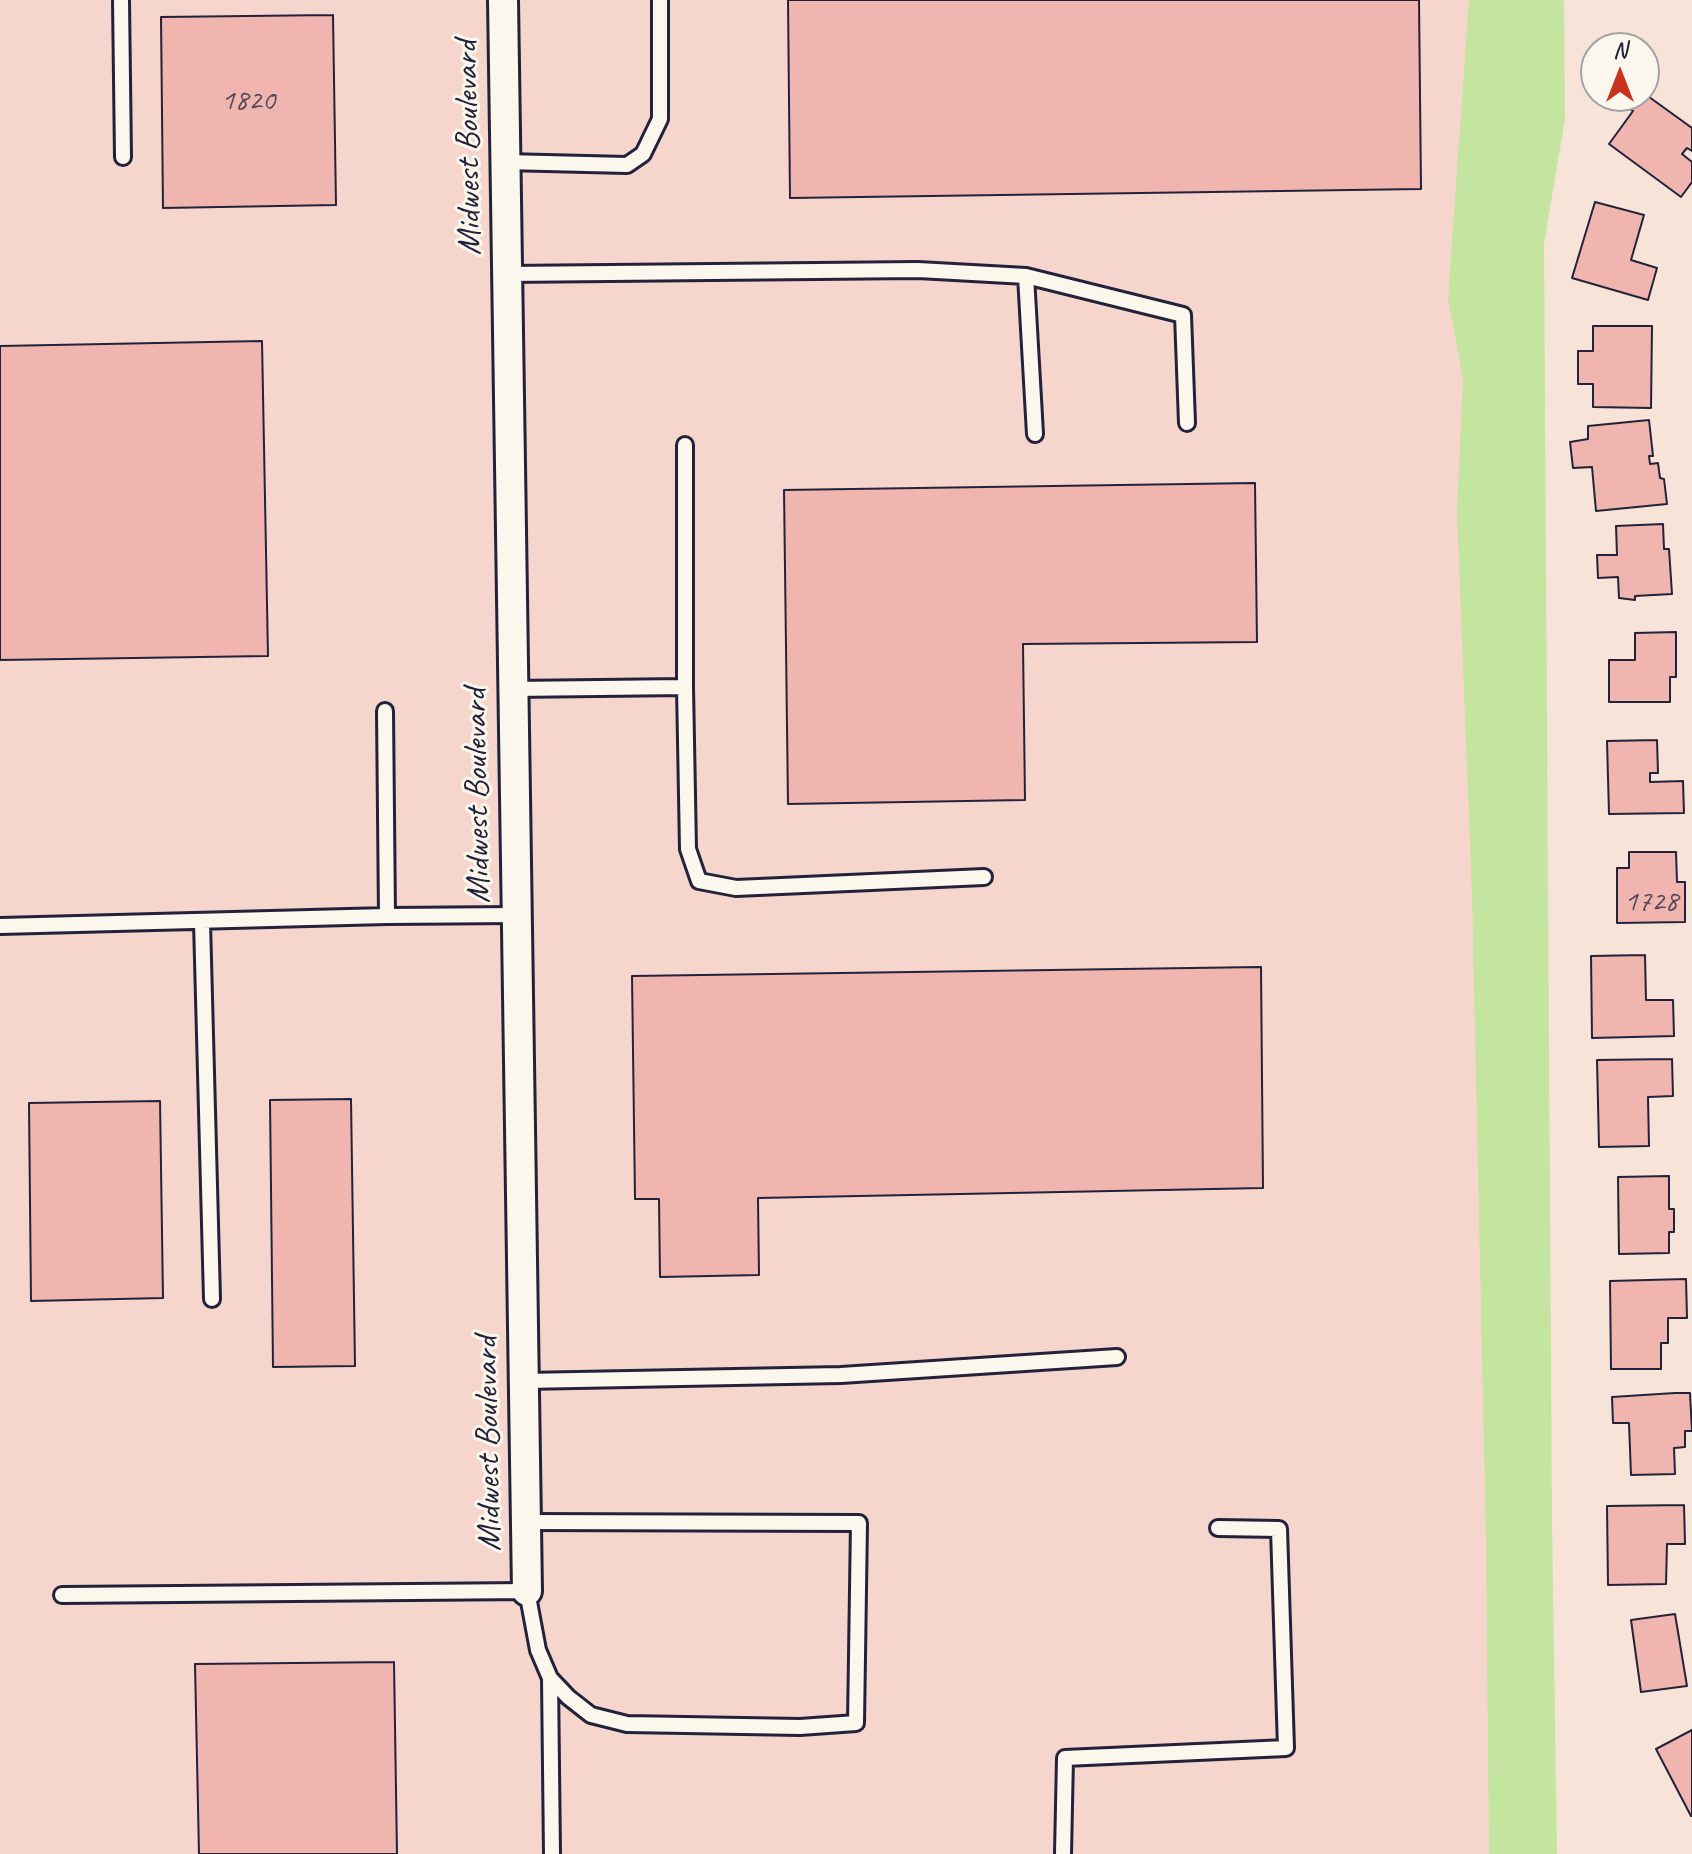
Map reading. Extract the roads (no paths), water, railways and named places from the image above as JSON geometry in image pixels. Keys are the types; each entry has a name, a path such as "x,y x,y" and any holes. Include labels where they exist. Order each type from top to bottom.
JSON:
{"street":[{"name":"Midwest Boulevard","path":"503,0 527,1591"}],"lane":[{"path":"121,0 123,157"},
{"path":"505,162 617,166 627,165 643,154 660,119 660,0"},
{"path":"507,274 918,270 1026,276 1183,315 1187,423"},
{"path":"1026,276 1035,434"},
{"path":"685,445 688,849 699,881 736,888 984,877"},
{"path":"512,689 685,687"},
{"path":"385,711 387,916"},
{"path":"0,926 516,915"},
{"path":"202,922 212,1299"},
{"path":"524,1381 841,1375 1117,1357"},
{"path":"62,1595 527,1591 538,1650 550,1678 591,1715 627,1724 800,1727 856,1723 859,1523 526,1522"},
{"path":"1063,1854 1065,1758 1286,1748 1279,1529 1218,1528"},
{"path":"550,1678 552,1854"}]}
